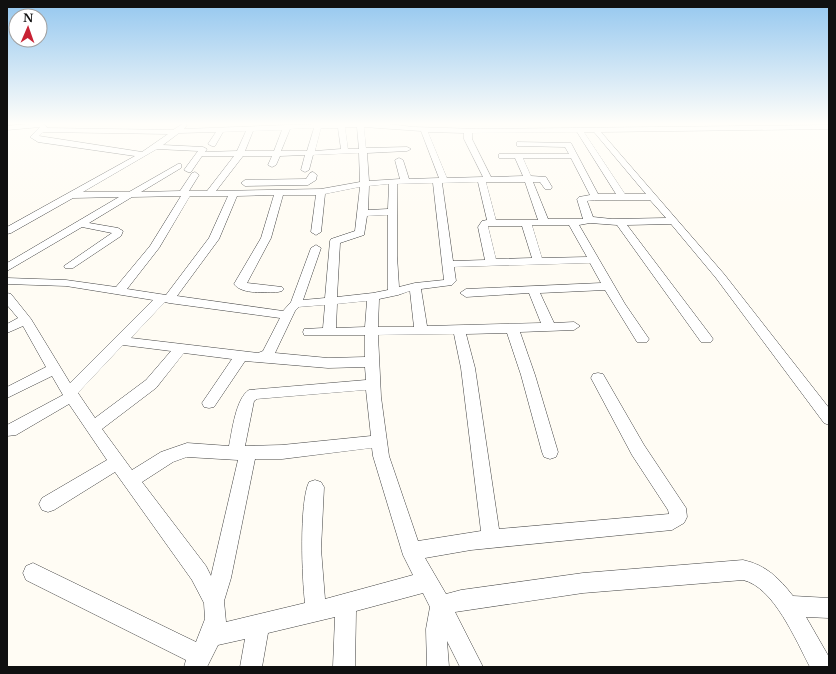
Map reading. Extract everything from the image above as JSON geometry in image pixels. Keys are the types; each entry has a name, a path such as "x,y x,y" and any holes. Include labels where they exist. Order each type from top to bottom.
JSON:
{"street":[{"path":"119,291 154,248 185,194 191,173 201,154"},
{"path":"210,194 240,154"},
{"path":"272,166 277,154"},
{"path":"305,170 310,154"},
{"path":"329,331 335,242 360,233 366,183 364,154"},
{"path":"265,357 269,353 290,308 296,304 331,300 373,298 415,286 448,283 450,281 441,180 432,154"},
{"path":"477,154 484,179 492,222"},
{"path":"595,154 622,197"},
{"path":"617,154 720,276 829,419"},
{"path":"7,231 144,155"},
{"path":"502,156 574,156 595,197"},
{"path":"518,156 544,223"},
{"path":"399,160 405,181"},
{"path":"7,268 128,194 178,166"},
{"path":"278,290 247,287 240,284 266,238 285,188 286,173"},
{"path":"10,431 71,394 122,340 166,299 214,239 237,193 249,175"},
{"path":"73,195 237,193 285,188 310,181 313,176"},
{"path":"245,183 321,192 366,183 484,179 543,179 548,187"},
{"path":"393,182 392,256 394,293"},
{"path":"316,232 321,192"},
{"path":"588,220 582,199 595,197 654,197"},
{"path":"363,212 392,212"},
{"path":"491,262 483,224 492,222 573,223 588,220 620,222 674,221"},
{"path":"620,222 706,339"},
{"path":"526,223 538,262"},
{"path":"573,223 609,286 642,339"},
{"path":"69,266 117,234 118,231 79,224"},
{"path":"296,304 316,248"},
{"path":"448,264 595,260"},
{"path":"7,281 66,283 166,299 287,315"},
{"path":"415,286 421,331"},
{"path":"466,293 609,286"},
{"path":"533,290 549,327"},
{"path":"7,297 25,319 71,394 117,462 199,573 214,602 216,619 211,636 198,661 33,573"},
{"path":"373,298 371,362 381,456 412,551 442,606 472,667"},
{"path":"7,329 25,319"},
{"path":"308,332 512,329 574,326"},
{"path":"512,329 528,375 550,452"},
{"path":"459,330 468,368 491,539"},
{"path":"122,340 258,358 265,357 328,363 371,362"},
{"path":"93,427 134,399 151,384 181,348"},
{"path":"209,403 241,356"},
{"path":"7,393 55,368"},
{"path":"412,551 491,539 626,525 672,522 678,516 677,508 638,450 598,378"},
{"path":"239,453 247,401 249,397 254,394 373,384"},
{"path":"239,453 282,452 379,441"},
{"path":"130,480 175,453 187,450 248,453 221,578 214,602"},
{"path":"48,504 117,462"},
{"path":"315,487 311,541 312,583 317,611"},
{"path":"442,606 461,600 583,583 743,570 754,572 764,578 788,606 822,667"},
{"path":"211,636 346,604 373,594 428,582"},
{"path":"344,667 346,604"},
{"path":"438,667 436,630 442,606"},
{"path":"788,606 829,608"},
{"path":"251,667 259,624"}]}
